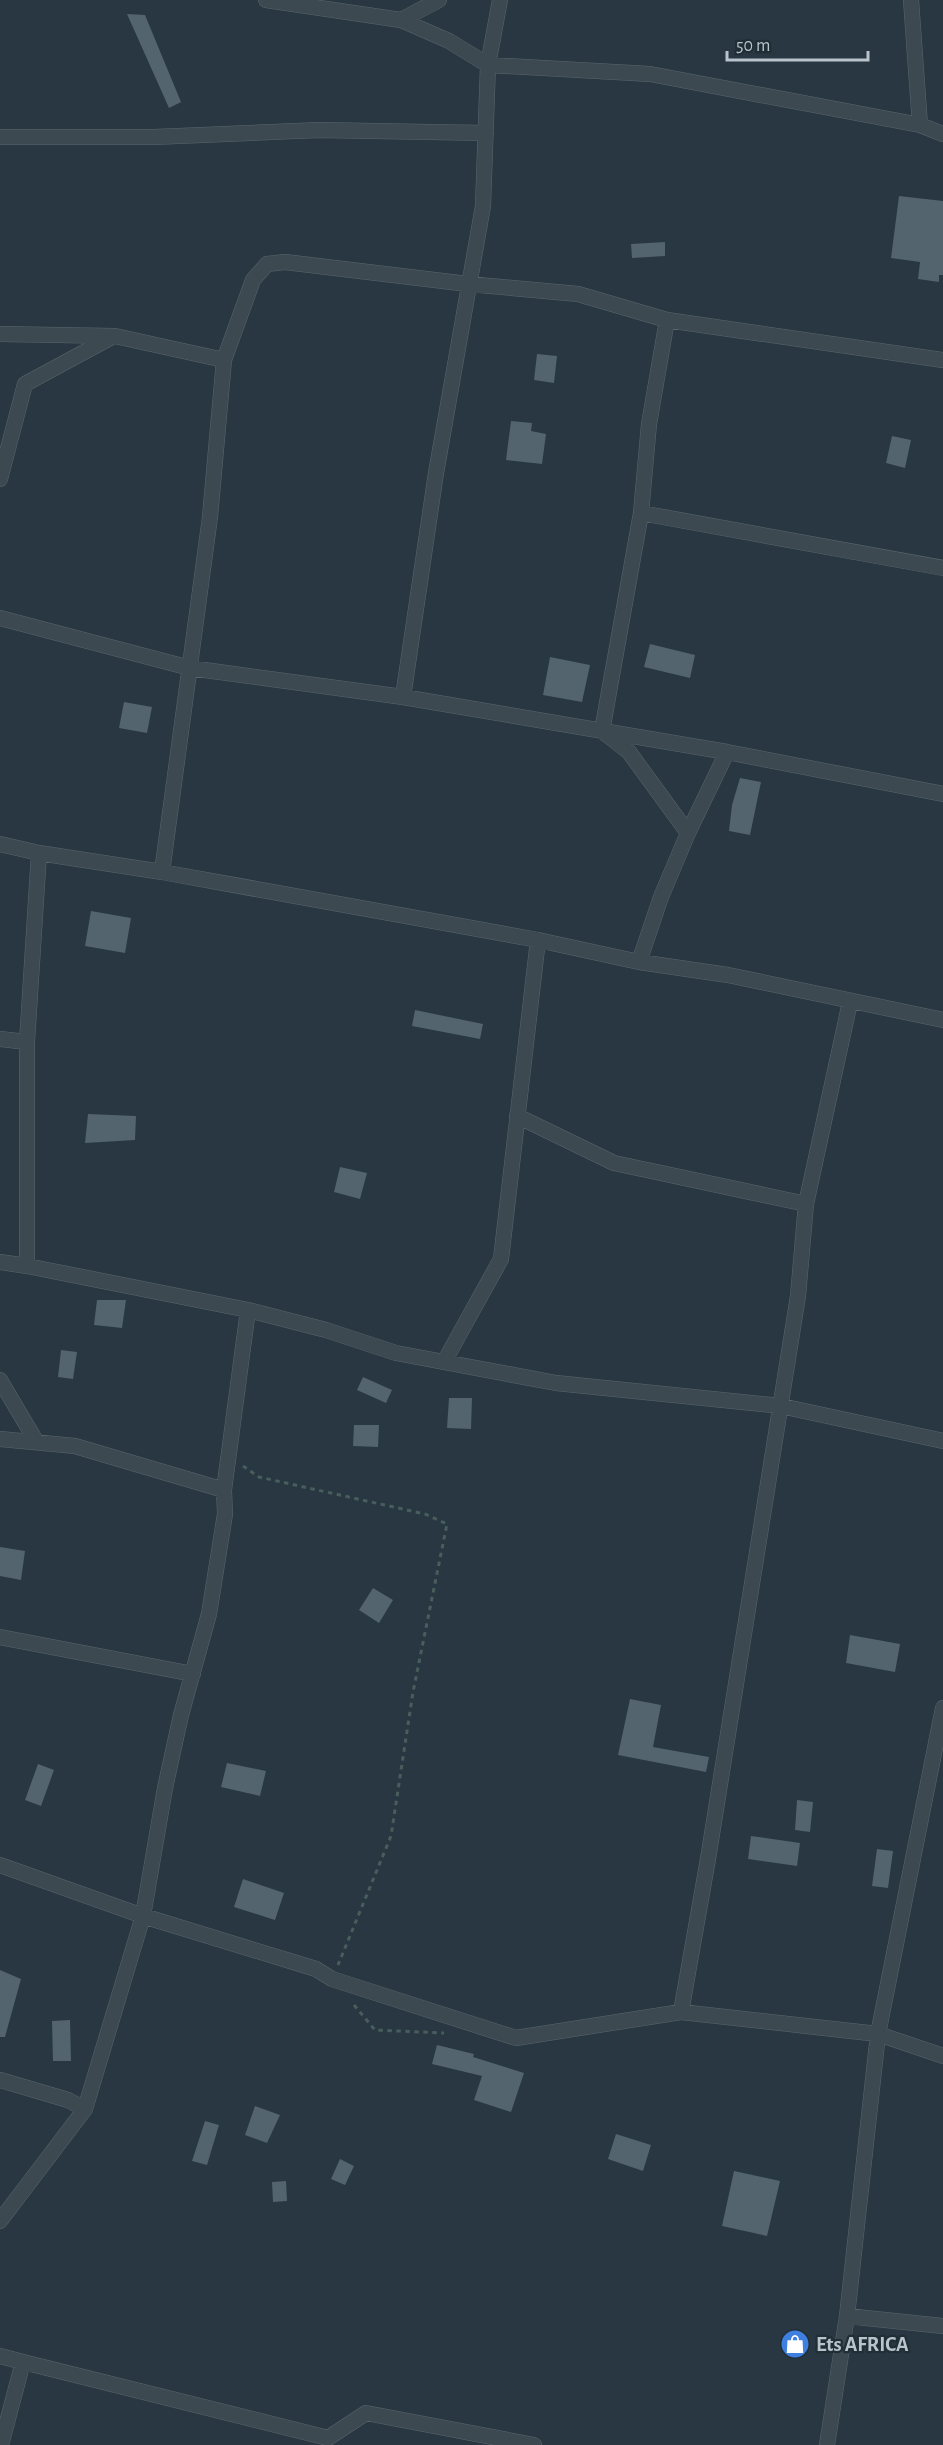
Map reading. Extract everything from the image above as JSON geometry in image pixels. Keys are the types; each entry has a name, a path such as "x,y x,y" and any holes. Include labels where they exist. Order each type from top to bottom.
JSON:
{"street":[{"path":"266,0 401,20 449,41 488,64 650,74 920,125 943,134"},
{"path":"401,20 439,0"},
{"path":"403,697 436,473 483,206 488,64 500,0"},
{"path":"911,0 920,125"},
{"path":"0,137 154,137 319,130 486,134"},
{"path":"162,872 210,517 224,360 253,280 267,264 285,262 468,284 578,294 667,320 943,360"},
{"path":"602,731 642,513 649,424 667,320"},
{"path":"0,334 115,336 224,360"},
{"path":"0,479 25,384 115,336"},
{"path":"642,513 943,568"},
{"path":"0,618 190,668 403,697 727,752 943,794"},
{"path":"602,731 629,752 688,832"},
{"path":"639,962 661,897 688,832 727,752"},
{"path":"0,844 39,853 162,872 538,940 639,962 728,975 943,1020"},
{"path":"27,1266 27,1042 39,853"},
{"path":"444,1362 501,1259 538,940"},
{"path":"681,2012 781,1406 798,1296 806,1204 850,1002"},
{"path":"0,1039 27,1042"},
{"path":"517,1116 614,1163 806,1204"},
{"path":"0,1262 248,1310 326,1330 396,1353 556,1383 781,1406 943,1441"},
{"path":"0,2221 85,2109 143,1916 165,1788 209,1614 225,1514 224,1490 248,1310"},
{"path":"0,1380 36,1441"},
{"path":"0,1439 75,1446 224,1490"},
{"path":"0,1637 193,1674"},
{"path":"827,2445 847,2316 878,2034 943,1708"},
{"path":"0,1865 143,1916 316,1969 332,1979 516,2038 681,2012 878,2034 943,2056"},
{"path":"0,2079 68,2100 85,2109"},
{"path":"847,2316 943,2326"},
{"path":"0,2356 327,2442 366,2413 524,2444"},
{"path":"1,2445 23,2362"}],"path":[{"path":"229,1456 259,1477 425,1514 447,1524 413,1692 391,1836 332,1979"},
{"path":"353,2004 375,2030 446,2034"}],"building":[{"path":"127,14 145,15 181,102 169,108"},
{"path":"899,196 943,201 943,275 939,275 939,282 918,279 920,262 891,258"},
{"path":"665,242 665,256 632,258 631,244"},
{"path":"537,354 557,356 554,383 534,380"},
{"path":"511,421 532,423 531,431 546,434 542,464 506,460"},
{"path":"892,436 911,440 905,468 886,463"},
{"path":"650,644 695,655 690,678 644,667"},
{"path":"550,657 590,665 582,702 543,695"},
{"path":"124,702 152,707 147,733 119,728"},
{"path":"740,778 761,782 750,835 729,831 732,805"},
{"path":"91,911 131,918 125,953 85,946"},
{"path":"415,1010 483,1024 480,1039 412,1026"},
{"path":"88,1114 136,1116 135,1140 85,1143"},
{"path":"340,1167 367,1173 360,1199 334,1192"},
{"path":"97,1300 126,1300 122,1328 94,1325"},
{"path":"61,1350 77,1352 73,1379 58,1377"},
{"path":"363,1377 392,1390 386,1403 357,1390"},
{"path":"449,1398 472,1398 471,1429 447,1428"},
{"path":"354,1425 379,1425 378,1447 353,1446"},
{"path":"0,1547 25,1551 21,1580 0,1576"},
{"path":"373,1588 393,1600 379,1623 359,1610"},
{"path":"850,1635 900,1644 895,1672 846,1663"},
{"path":"630,1699 661,1705 653,1747 709,1757 706,1772 618,1755"},
{"path":"227,1763 266,1771 260,1796 221,1787"},
{"path":"38,1764 54,1770 41,1806 25,1800"},
{"path":"797,1800 813,1802 810,1832 795,1830"},
{"path":"751,1836 800,1843 797,1866 748,1859"},
{"path":"877,1849 893,1851 888,1888 872,1886"},
{"path":"243,1879 284,1893 275,1920 234,1907"},
{"path":"0,1970 21,1979 5,2037 0,2037"},
{"path":"70,2020 71,2061 53,2061 52,2021"},
{"path":"437,2045 474,2054 473,2057 524,2073 511,2112 474,2100 482,2076 432,2064"},
{"path":"255,2106 280,2115 267,2143 245,2135"},
{"path":"205,2121 219,2125 207,2165 192,2161"},
{"path":"616,2134 651,2145 643,2171 608,2159"},
{"path":"340,2159 354,2166 345,2185 331,2179"},
{"path":"734,2171 780,2181 767,2236 722,2226"},
{"path":"286,2181 287,2201 273,2202 272,2182"}],"place":[{"name":"Ets AFRICA","path":"795,2344"}]}
